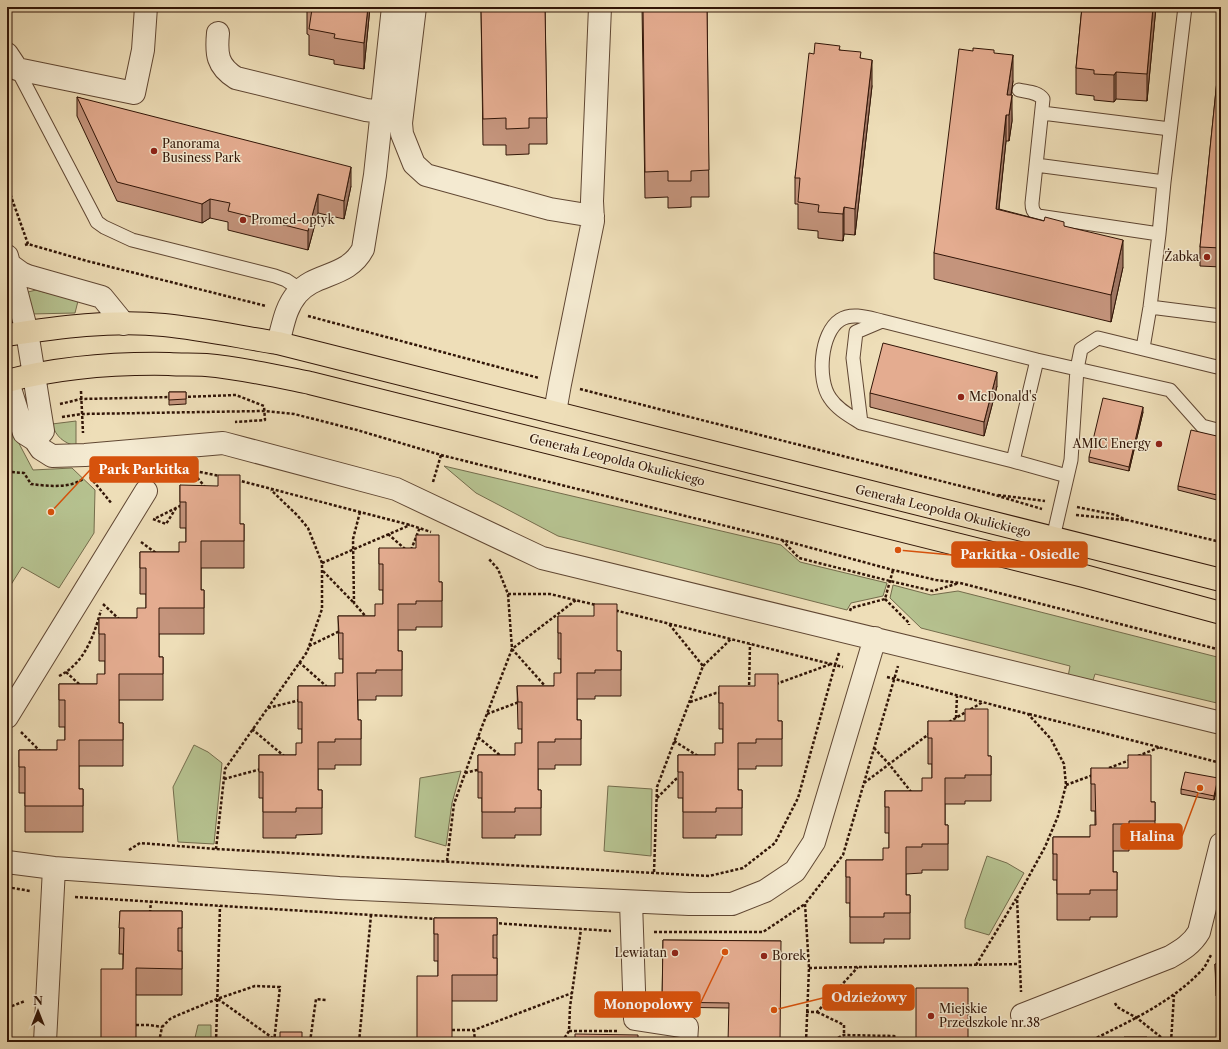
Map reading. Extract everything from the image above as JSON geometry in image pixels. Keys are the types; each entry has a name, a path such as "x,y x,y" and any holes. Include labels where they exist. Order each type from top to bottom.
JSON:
{"main road":[{"name":"Generała Leopolda Okulickiego","path":"17,333 81,326 124,324 164,325 278,343 1221,580"},
{"name":"Generała Leopolda Okulickiego","path":"7,381 34,374 80,367 119,364 206,365 246,370 303,382 1084,576 1221,613"}],"street":[{"path":"12,61 134,93 143,50 146,7"},
{"path":"278,343 286,311 297,294 308,285 351,264 358,258 363,249 375,175 393,7"},
{"path":"414,7 401,123 402,134 414,164 426,175 550,210 593,216"},
{"path":"555,412 593,216 600,7"},
{"path":"218,33 217,46 219,61 228,73 236,78 366,110 382,112"},
{"path":"13,256 21,273 102,297 124,324"},
{"path":"13,256 17,333 34,374 43,431 35,440"},
{"path":"7,381 24,433 35,440 42,449 52,456 87,464 223,443 396,489 542,558 1221,723"},
{"path":"13,723 146,491"},
{"path":"7,862 54,868 339,888 631,902 732,904 766,891 794,870 814,842 875,638"},
{"path":"1022,1015 1170,957 1194,940 1199,932 1221,844"},
{"path":"45,1042 54,868"},
{"path":"631,902 635,1019 687,1028 686,1042"}],"lane":[{"path":"1143,348 1150,307 1159,234 1185,7"},
{"path":"12,61 97,222 104,227 132,240 275,276 286,280 301,290"},
{"path":"1019,90 1037,94 1043,99 1032,208 1038,216 1159,234"},
{"path":"1042,113 1170,129"},
{"path":"1036,166 1164,182"},
{"path":"1150,307 1221,316"},
{"path":"1067,476 861,423 844,413 830,399 824,388 822,376 823,357 829,333 840,320 860,316 1037,360 1170,390 1202,426 1221,431"},
{"path":"861,423 853,358 856,332 882,321"},
{"path":"1053,538 1071,460 1077,369 1081,349 1098,338 1221,368"},
{"path":"1013,461 1037,360"}],"path":[{"path":"7,185 28,244"},
{"path":"13,256 28,244"},
{"path":"28,244 87,261 286,311 560,384 988,493"},
{"path":"80,391 87,464 99,488"},
{"path":"180,397 236,396 264,406 264,420"},
{"path":"55,405 81,399 175,397"},
{"path":"59,418 82,414 264,411 294,414 336,424 441,455 782,540 893,570 936,580 960,583 1221,650"},
{"path":"7,473 24,473 31,484 47,486 64,485 81,480 87,464"},
{"path":"87,464 96,474"},
{"path":"164,471 178,470"},
{"path":"184,470 225,477"},
{"path":"191,470 206,488"},
{"path":"232,478 410,525 434,533"},
{"path":"271,489 308,528 322,564 322,609 307,652 225,769 216,849 710,876 743,868 774,843 798,798 851,608 885,599"},
{"path":"154,520 184,505"},
{"path":"148,517 166,524 177,508"},
{"path":"354,603 353,539 360,512"},
{"path":"1127,520 1221,542"},
{"path":"322,564 410,525"},
{"path":"388,534 410,553 420,528"},
{"path":"123,529 160,556"},
{"path":"782,540 799,558 890,581 933,591 960,583"},
{"path":"447,861 454,804 486,715 512,649 508,594 498,569 483,552"},
{"path":"322,570 370,622"},
{"path":"885,599 893,570"},
{"path":"508,594 550,594 600,606"},
{"path":"55,678 66,672 89,646 95,632 103,597"},
{"path":"488,923 633,932 763,932 805,904 843,855 904,645 909,623 885,599"},
{"path":"512,649 577,600"},
{"path":"102,604 125,624"},
{"path":"607,608 894,679 1221,763"},
{"path":"669,623 703,666"},
{"path":"308,646 343,630"},
{"path":"654,873 657,787 703,666 731,639"},
{"path":"743,692 749,692 750,644"},
{"path":"512,649 545,686 543,692"},
{"path":"299,662 326,686 327,693"},
{"path":"769,687 831,664"},
{"path":"66,672 81,686"},
{"path":"689,702 716,693 723,693"},
{"path":"956,718 957,696"},
{"path":"267,708 305,698"},
{"path":"486,715 522,701"},
{"path":"943,725 983,702"},
{"path":"976,966 1017,898 1045,847 1058,816 1066,785 1064,764 1058,750 1051,739 1028,714"},
{"path":"13,723 40,752"},
{"path":"252,729 287,759"},
{"path":"864,783 931,733"},
{"path":"478,737 505,758 504,762"},
{"path":"674,741 698,756"},
{"path":"1103,771 1160,747"},
{"path":"874,748 914,795"},
{"path":"465,773 485,767"},
{"path":"224,779 266,768"},
{"path":"1066,785 1096,774"},
{"path":"656,798 676,779 682,776"},
{"path":"7,887 53,895 442,920"},
{"path":"1017,898 1022,1015"},
{"path":"150,916 151,901"},
{"path":"805,904 809,968 806,1012 806,1042"},
{"path":"216,1042 220,906"},
{"path":"359,1042 371,915"},
{"path":"562,1042 569,1031 572,993 582,929"},
{"path":"1088,1042 1137,1018 1174,994 1203,970 1214,950"},
{"path":"809,968 1019,964"},
{"path":"817,1012 858,967"},
{"path":"1105,982 1117,1007 1137,1018 1166,1042"},
{"path":"159,1042 162,1028 170,1019 217,999 256,986 280,987 274,1041"},
{"path":"452,1030 474,1030 572,993"},
{"path":"1171,1042 1174,994"},
{"path":"217,999 274,1041 288,1042"},
{"path":"310,1042 316,999 326,1000"},
{"path":"806,1012 817,1012 844,1025 844,1035"},
{"path":"136,1025 149,1025 162,1028"},
{"path":"474,1030 474,1042"},
{"path":"606,1042 607,1030"},
{"path":"569,1031 620,1031"},
{"path":"829,1042 844,1035 894,1036 901,1042"}],"green space":[{"path":"36,290 78,301 75,313 31,314 28,292"},
{"path":"76,421 76,446 61,439 52,424"},
{"path":"14,434 33,470 72,468 95,490 94,533 59,588 22,567 7,591 7,436"},
{"path":"444,466 781,545 800,562 887,583 883,596 851,603 847,610 558,536 476,493"},
{"path":"893,585 931,595 958,591 1221,658 1221,704 1095,674 1091,687 1067,682 1070,666 921,628 890,598"},
{"path":"194,745 208,752 222,763 214,844 178,842 173,787"},
{"path":"461,771 452,803 446,846 415,837 420,778"},
{"path":"608,786 652,789 651,856 604,851"},
{"path":"987,856 1007,863 1024,873 989,935 965,928 965,920"},
{"path":"198,1025 211,1025 211,1042 194,1042"}],"building":[{"path":"307,7 368,7 364,43 334,38 335,34 309,29 312,9"},
{"path":"481,7 545,7 547,118 529,118 529,128 506,129 506,118 483,119"},
{"path":"643,7 707,7 709,170 691,171 691,181 668,181 668,171 645,172"},
{"path":"1082,7 1153,7 1147,74 1116,72 1114,75 1094,74 1094,70 1076,68"},
{"path":"1221,41 1221,248 1200,247"},
{"path":"815,43 840,46 839,50 861,52 860,58 872,60 855,209 844,207 843,214 818,212 819,205 798,202 800,178 795,178 809,53 814,54"},
{"path":"973,48 994,50 994,53 1013,55 1007,95 1012,95 1009,115 1006,115 996,209 1044,221 1045,217 1064,222 1064,226 1123,240 1111,295 934,253 959,49 973,51"},
{"name":"Panorama Business Park","path":"77,97 351,167 344,201 318,194 308,231 228,211 230,203 210,199 202,204 117,182"},
{"path":"883,343 997,372 984,422 870,393"},
{"path":"169,392 186,392 186,399 169,400"},
{"path":"1103,398 1143,407 1129,467 1089,457"},
{"path":"1191,430 1221,437 1221,496 1178,486"},
{"path":"218,475 240,475 240,524 244,524 244,541 201,541 201,590 204,590 204,608 159,608 159,657 163,657 163,674 119,674 119,723 123,723 123,740 79,740 79,789 83,789 83,806 25,806 25,767 19,767 19,750 57,750 57,740 65,740 65,700 59,700 59,684 97,684 97,674 105,674 105,634 99,634 99,618 137,618 137,608 146,608 146,568 140,568 140,552 179,552 179,542 186,542 186,502 180,502 180,485 218,486"},
{"path":"416,535 439,535 439,582 442,582 442,601 416,601 416,604 398,604 398,651 402,651 402,670 376,670 376,673 357,673 358,720 361,720 361,739 335,739 335,742 318,742 318,790 322,790 322,808 296,808 296,812 263,812 263,772 259,772 259,755 296,755 296,743 302,743 302,702 298,702 298,686 335,686 335,673 343,673 343,633 339,633 338,616 375,616 375,604 383,604 383,564 379,564 379,548 416,548"},
{"path":"594,604 617,604 617,651 621,651 621,670 595,670 595,673 577,673 577,720 581,720 581,739 555,739 555,742 538,742 538,790 541,790 541,808 515,808 515,812 482,812 482,772 478,772 478,755 515,755 515,743 522,743 522,702 518,702 517,686 554,686 554,673 561,673 561,633 558,633 558,616 594,616"},
{"path":"755,674 778,674 778,721 782,721 782,739 756,739 756,743 738,743 738,790 742,790 742,808 716,808 716,812 683,812 683,772 678,772 678,755 715,755 715,743 723,743 723,703 719,703 719,686 755,686"},
{"path":"965,709 988,709 988,756 991,756 991,775 965,775 965,778 945,778 945,825 948,825 948,844 922,844 922,847 906,847 906,895 910,895 910,913 884,913 884,917 850,917 850,877 846,877 846,860 883,860 883,848 889,848 889,807 885,807 885,791 922,791 922,778 932,778 932,738 928,738 928,721 965,721"},
{"path":"1128,755 1151,755 1151,802 1155,802 1155,821 1129,821 1129,824 1113,824 1113,872 1117,872 1117,890 1090,890 1090,894 1057,894 1057,854 1053,854 1053,837 1090,837 1090,825 1096,825 1095,784 1091,784 1091,768 1128,768"},
{"path":"1185,772 1218,778 1214,796 1181,789"},
{"path":"120,911 182,911 182,928 178,928 178,951 182,951 182,969 136,968 136,1042 101,1042 101,969 123,969 124,928 119,928"},
{"path":"434,918 497,918 497,935 493,935 493,958 497,958 497,975 452,975 452,1042 417,1042 417,976 438,976 438,934 434,934"},
{"path":"663,940 781,941 780,1042 765,1042 765,1038 729,1038 728,1042 729,1003 662,1002"},
{"path":"1215,964 1221,964 1221,1021 1219,1021 1219,982 1216,982"},
{"path":"916,988 968,988 968,1042 916,1042"},
{"path":"280,1032 302,1032 302,1042 280,1042"},
{"path":"575,1034 638,1035 638,1042 575,1042"},
{"path":"1124,1037 1147,1037 1147,1042 1124,1042"},
{"path":"729,1038 765,1038 765,1042 729,1042"}],"place":[{"name":"Panorama Business Park","path":"154,151"},
{"name":"Promed-optyk","path":"243,220"},
{"name":"Żabka","path":"1207,257"},
{"name":"McDonald's","path":"961,397"},
{"name":"AMIC Energy","path":"1159,444"},
{"name":"Park Parkitka","path":"51,512"},
{"name":"Parkitka - Osiedle","path":"898,550"},
{"name":"Halina","path":"1200,788"},
{"name":"Monopolowy","path":"725,952"},
{"name":"Lewiatan","path":"675,953"},
{"name":"Borek","path":"764,956"},
{"name":"Odzieżowy","path":"774,1010"},
{"name":"Miejskie Przedszkole nr 38","path":"931,1016"}]}
